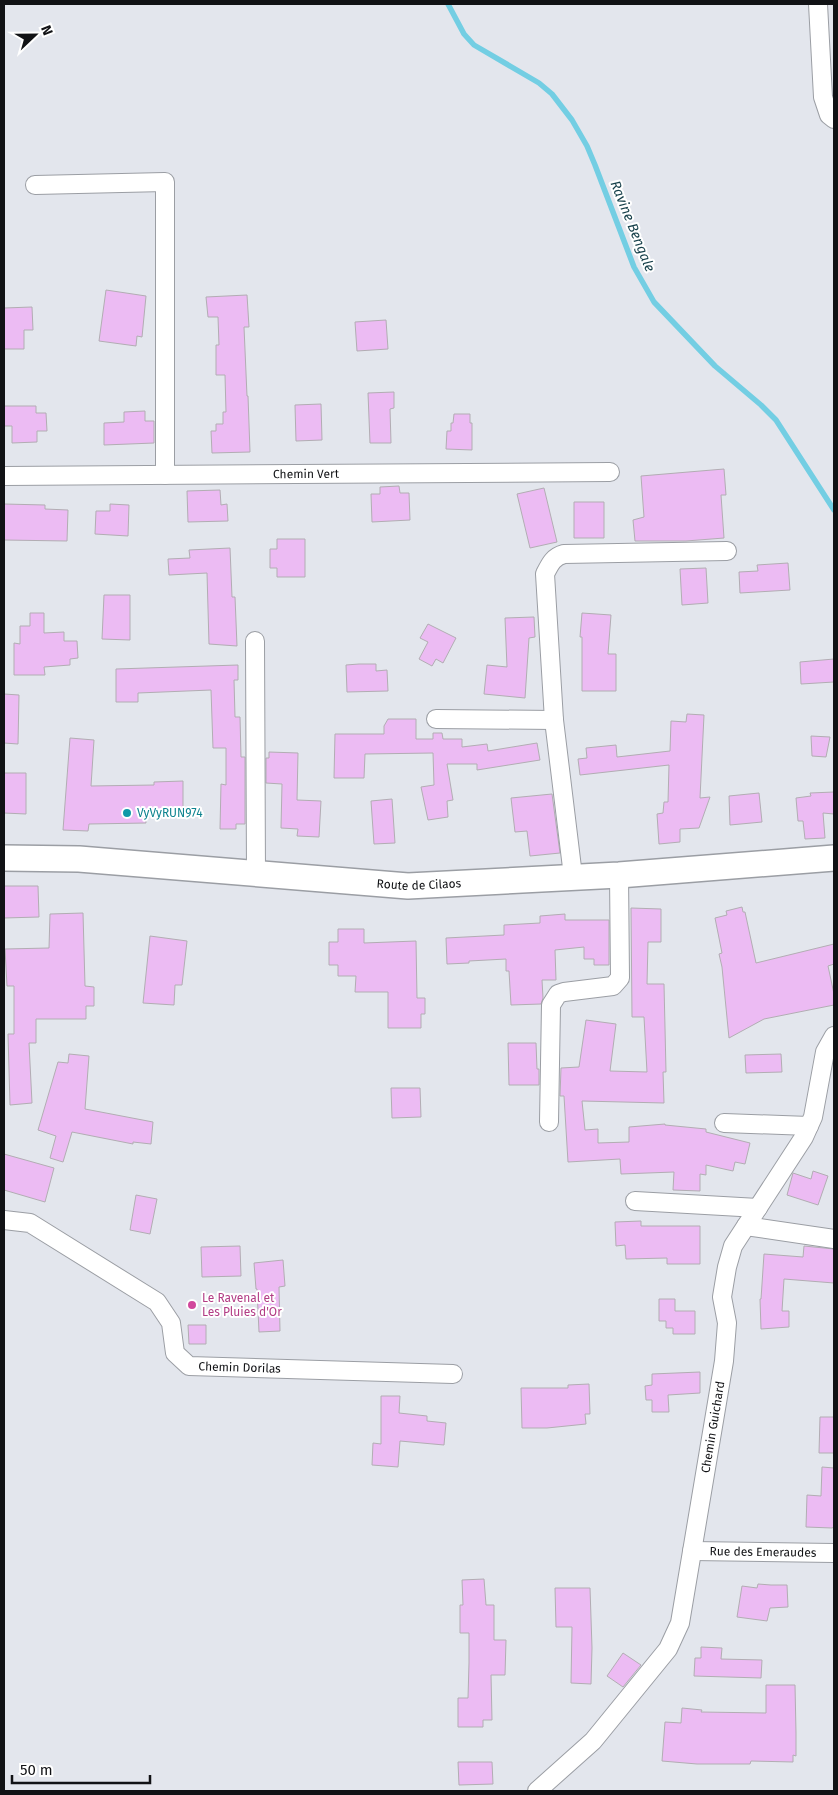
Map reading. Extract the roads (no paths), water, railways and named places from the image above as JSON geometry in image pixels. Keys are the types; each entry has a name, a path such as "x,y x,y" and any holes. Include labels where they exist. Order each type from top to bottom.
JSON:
{"main road":[{"name":"Route de Cilaos","path":"4,858 78,859 408,886 619,875 834,858"}],"street":[{"path":"818,4 823,96 829,115 834,119"},
{"path":"35,185 165,182 165,475"},
{"name":"Chemin Vert","path":"4,476 610,472"},
{"path":"572,876 554,720 545,574 551,562 564,554 726,551"},
{"path":"255,641 256,874"},
{"path":"436,719 554,720"},
{"path":"548,1122 551,1005 558,994 613,986 620,978 619,875"},
{"name":"Chemin Guichard","path":"538,1791 593,1741 668,1649 680,1623 724,1361 727,1323 722,1297 733,1246 804,1137 813,1117 825,1052 834,1036"},
{"path":"724,1123 809,1126"},
{"path":"635,1202 758,1208"},
{"name":"Chemin Dorilas","path":"4,1220 30,1222 156,1302 171,1323 175,1353 189,1366 452,1374"},
{"path":"746,1226 834,1239"},
{"name":"Rue des Emeraudes","path":"692,1551 834,1552"}],"waterway":[{"name":"Ravine Bengale","path":"448,4 464,34 474,45 539,83 552,94 572,120 587,146 634,267 654,302 715,366 776,420 834,510"}],"place":[{"name":"VyVyRUN974","path":"127,813"},
{"name":"Le Ravenal et Les Pluies d'Or","path":"192,1305"}]}
